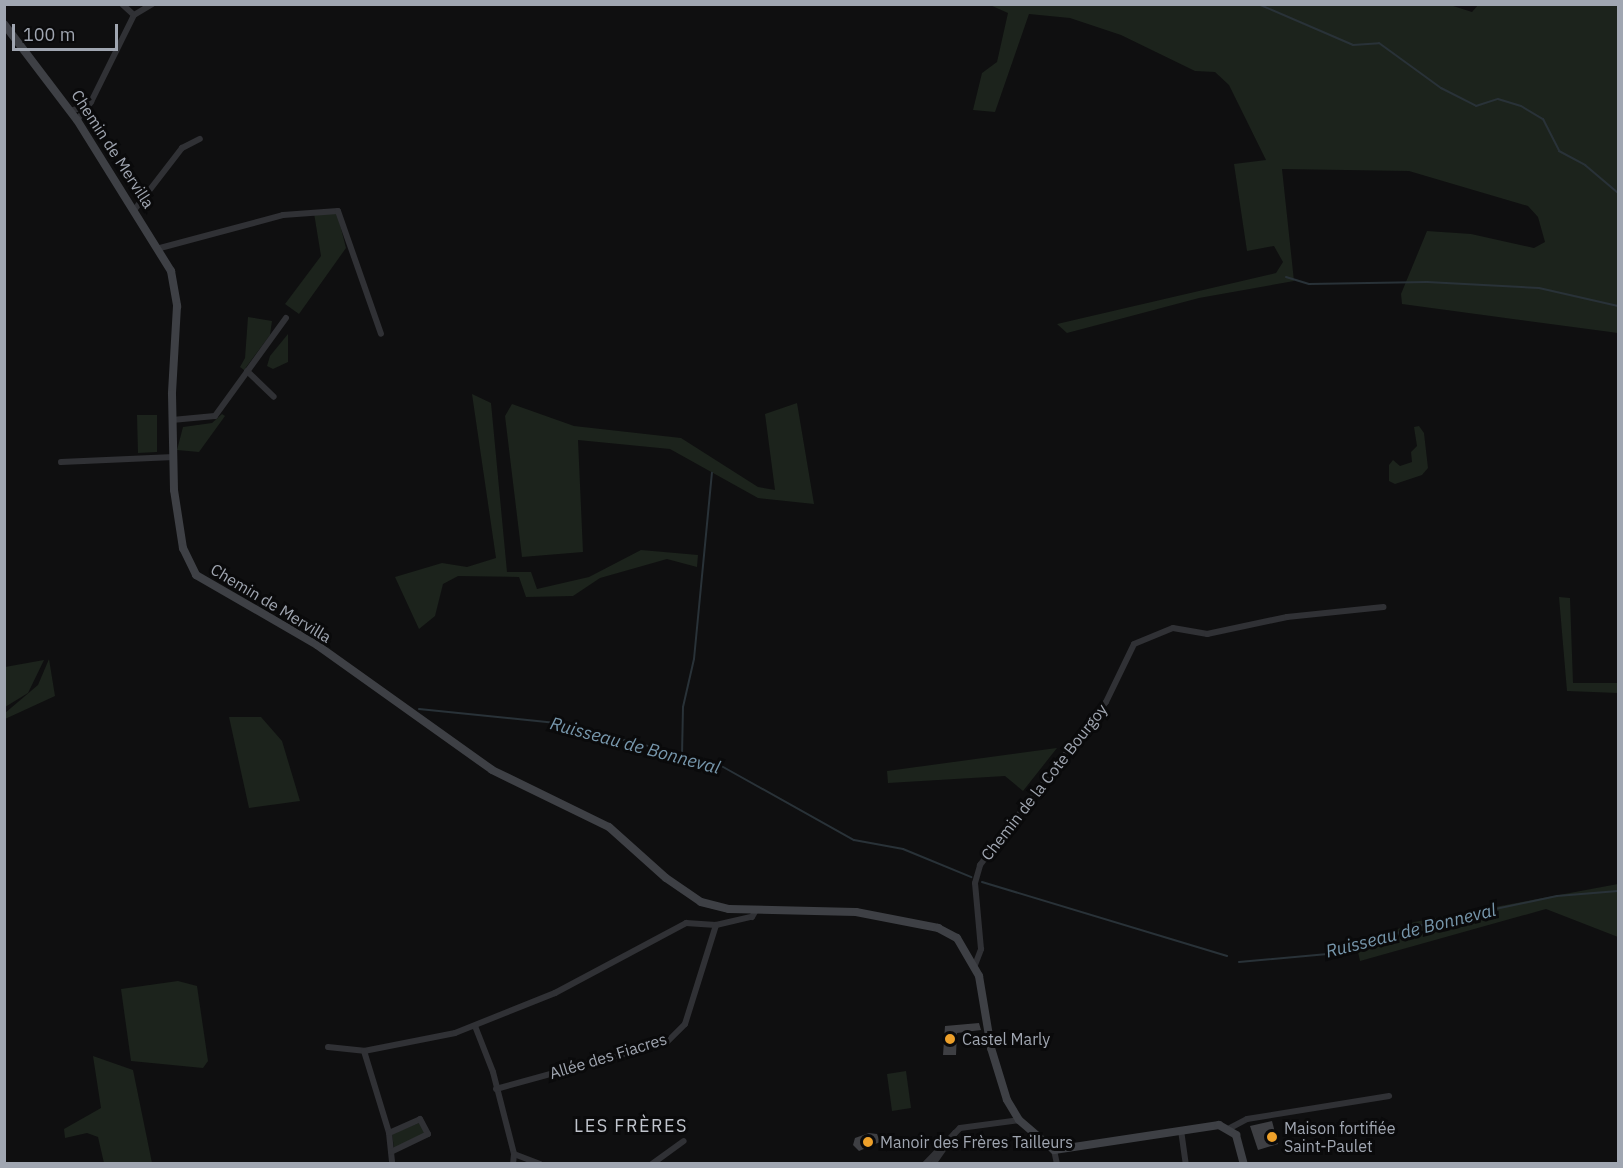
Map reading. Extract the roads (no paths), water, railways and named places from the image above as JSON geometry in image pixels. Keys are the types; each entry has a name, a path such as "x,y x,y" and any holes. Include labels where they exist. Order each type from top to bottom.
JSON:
{"street":[{"path":"122,4 134,15"},
{"path":"77,120 87,106 134,15 152,4"},
{"name":"Chemin de Mervilla","path":"5,25 77,120 160,248 171,271 177,306 172,420 174,457 183,548 196,575 317,645 492,770 609,826 677,887 716,907 756,910"},
{"path":"70,111 87,106"},
{"path":"135,209 182,147 200,139"},
{"path":"160,248 283,214 338,211 381,334"},
{"path":"172,420 215,416 286,318"},
{"path":"247,371 274,397"},
{"path":"61,462 174,457"},
{"name":"Chemin de la Cote Bourgoy","path":"975,965 981,949 975,883 980,865 1106,702 1134,644 1173,628 1207,634 1287,617 1383,607"},
{"path":"328,1047 364,1051 475,1026 592,975 686,922 716,925 752,917 756,910 856,912 938,928 963,942 975,965 997,1071 1019,1120 1054,1150 1057,1164"},
{"name":"Allée des Fiacres","path":"496,1089 667,1042 685,1024 716,925"},
{"path":"475,1026 514,1154 513,1164"},
{"path":"364,1051 389,1132 392,1164"},
{"path":"1054,1150 1181,1130 1230,1128 1247,1119 1389,1096"},
{"path":"389,1132 420,1119 428,1134 391,1152"},
{"path":"926,1164 960,1128 1019,1120"},
{"path":"1230,1128 1244,1164"},
{"path":"1181,1130 1186,1164"},
{"path":"933,1164 955,1133"},
{"path":"652,1164 684,1141"},
{"path":"514,1154 540,1164"}],"waterway":[{"path":"1258,4 1353,45 1379,43 1441,88 1476,106 1498,99 1521,106 1543,119 1559,151 1585,165 1618,193"},
{"path":"1286,277 1309,284 1427,282 1539,288 1618,306"},
{"path":"682,755 683,707 694,659 712,473"},
{"name":"Ruisseau de Bonneval","path":"419,709 556,723 716,763 854,840 903,849 971,877"},
{"name":"Ruisseau de Bonneval","path":"982,882 1227,956"},
{"name":"Ruisseau de Bonneval","path":"1239,962 1339,953 1376,944 1405,929 1462,916 1557,896 1618,891"}],"place":[{"name":"Castel Marly","path":"950,1039"},
{"name":"Maison fortifiée Saint-Paulet","path":"1272,1137"},
{"name":"Manoir des Frères Tailleurs","path":"868,1142"}],"district":[{"name":"LES FRÈRES","path":"631,1126"}]}
